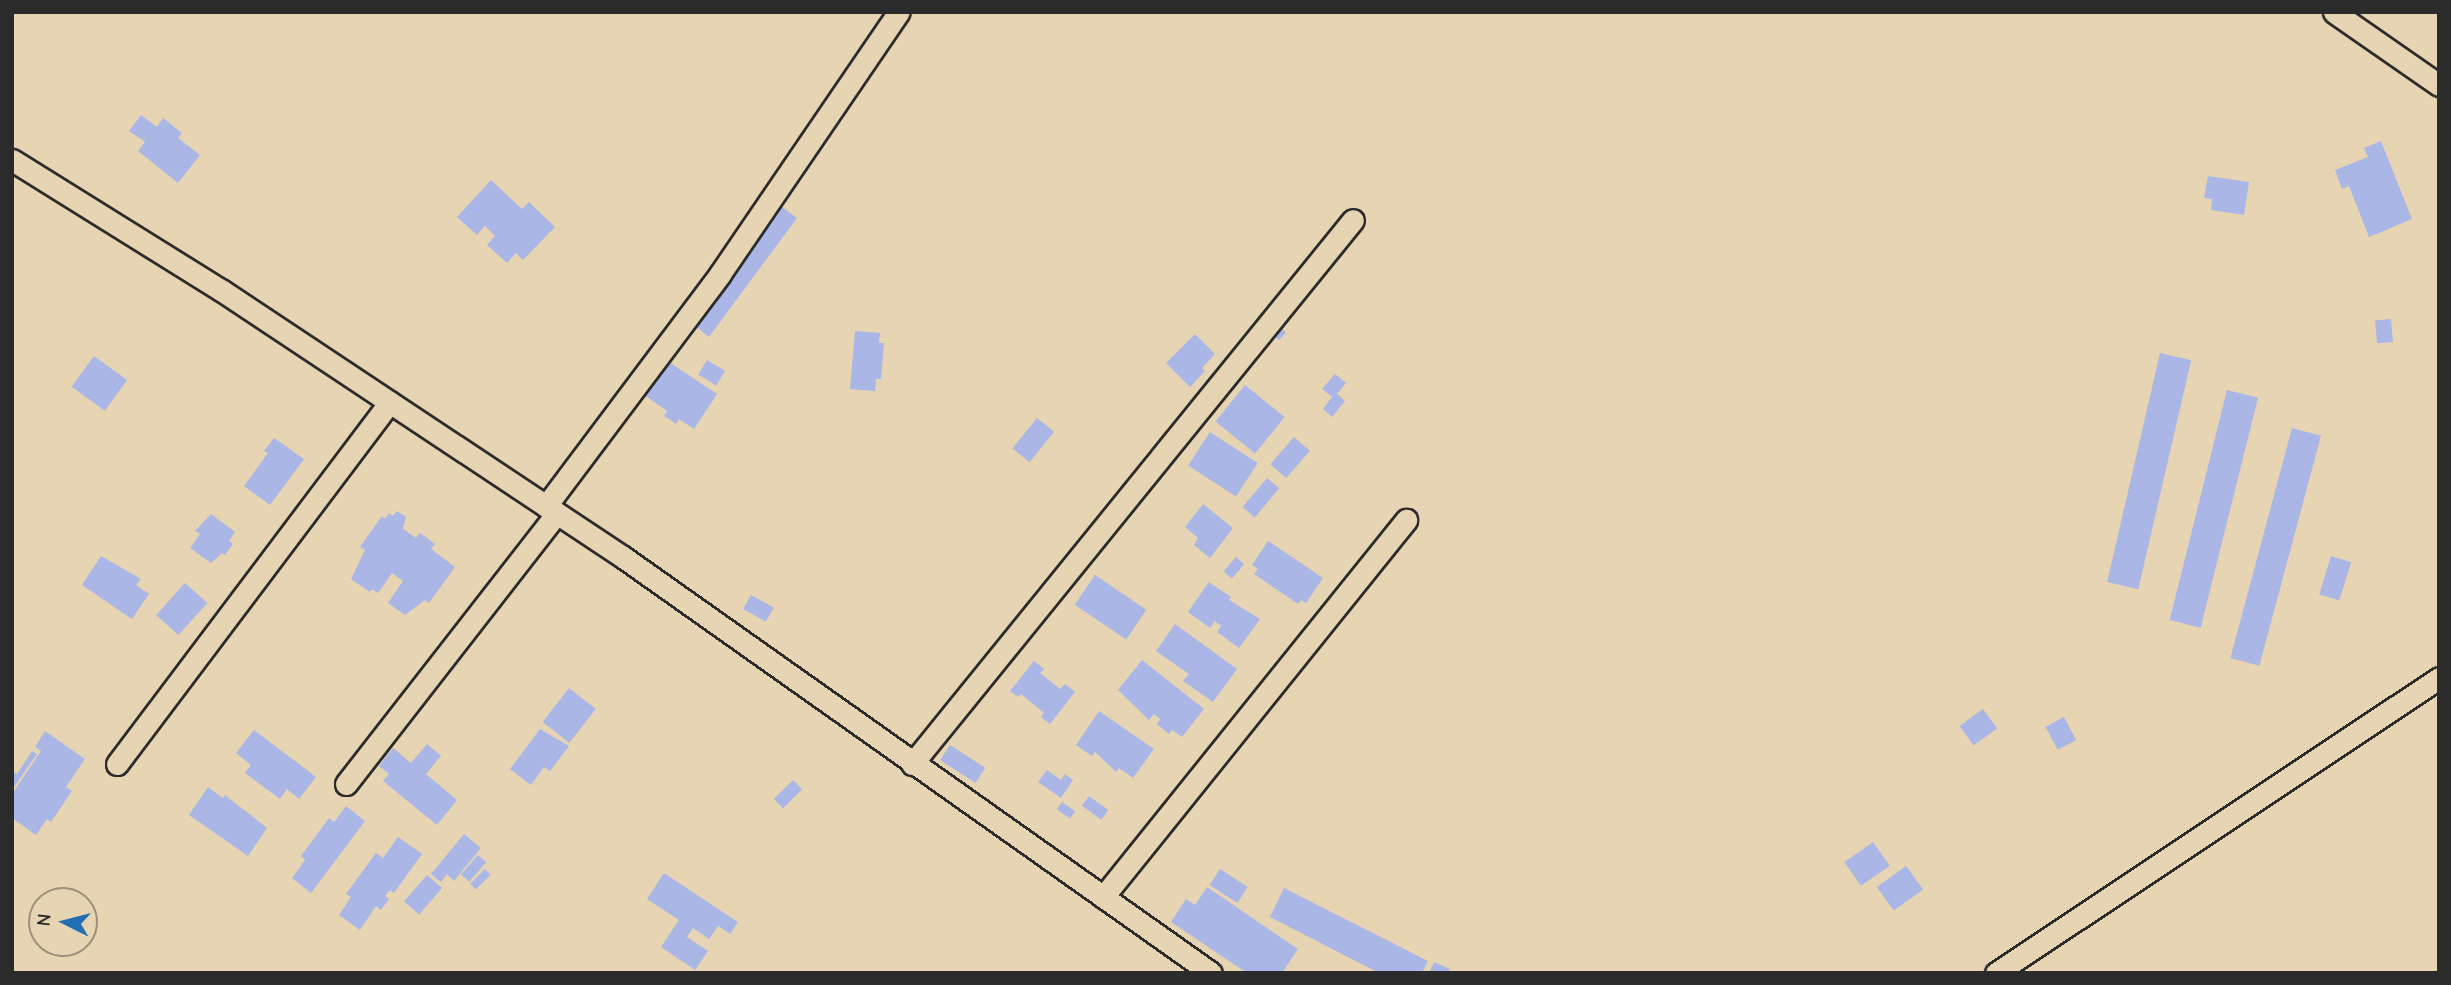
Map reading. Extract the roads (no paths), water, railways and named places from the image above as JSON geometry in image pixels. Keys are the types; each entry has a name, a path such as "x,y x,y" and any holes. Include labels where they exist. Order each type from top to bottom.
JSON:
{"street":[{"path":"346,784 551,510 720,274 899,12"},
{"path":"2334,12 2439,85"},
{"path":"12,160 221,290 551,510 1211,973"},
{"path":"912,764 1353,220"},
{"path":"117,764 390,402"},
{"path":"1103,897 1406,520"},
{"path":"1996,973 2439,678"}]}
